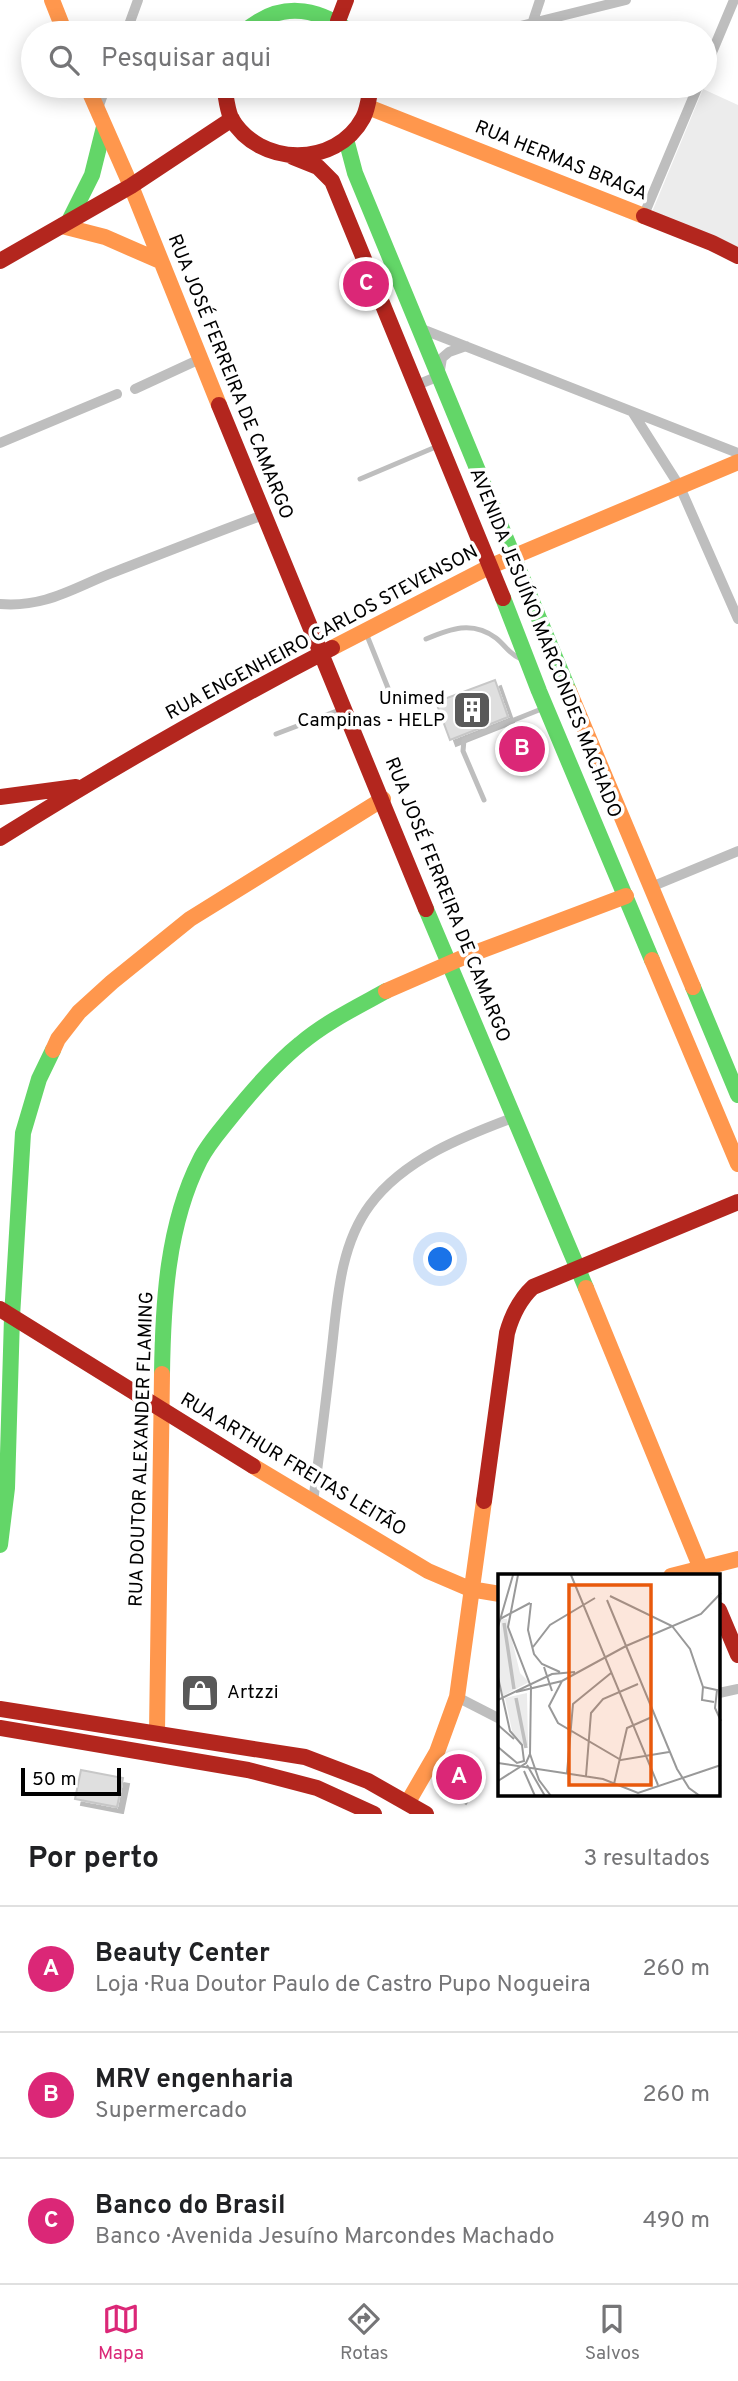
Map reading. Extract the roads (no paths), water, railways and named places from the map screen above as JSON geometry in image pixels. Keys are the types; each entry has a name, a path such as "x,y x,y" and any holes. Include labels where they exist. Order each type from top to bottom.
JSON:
{"street":[{"path":"52,0 60,21"},
{"path":"130,21 138,0"},
{"path":"259,21 266,16 290,9 316,6 338,21 346,0"},
{"path":"533,21 540,0"},
{"path":"544,21 626,0"},
{"path":"717,39 733,0"},
{"name":"RUA JOSÉ FERREIRA DE CAMARGO","path":"92,98 131,186 263,515 703,1573"},
{"path":"97,111 102,98"},
{"path":"0,261 131,186 232,119 225,98"},
{"path":"293,157 313,156 346,139 359,124 368,107 369,98"},
{"path":"643,217 693,98"},
{"name":"RUA HERMAS BRAGA","path":"368,107 712,243 738,256"},
{"name":"AVENIDA JESUÍNO MARCONDES MACHADO","path":"232,119 248,139 269,152 293,157 318,167 332,181 491,566 546,707 738,1164"},
{"path":"65,224 83,197 95,168 104,127"},
{"name":"AVENIDA JESUÍNO MARCONDES MACHADO","path":"346,139 355,173 552,653 738,1095"},
{"path":"65,224 160,261"},
{"path":"419,328 738,453"},
{"path":"417,386 439,376 442,358 449,352 466,346"},
{"path":"135,389 200,359"},
{"path":"0,443 117,394"},
{"path":"633,412 680,487 738,619"},
{"path":"449,463 471,453"},
{"name":"RUA ENGENHEIRO CARLOS STEVENSON","path":"0,838 85,785 256,688 491,566 738,462"},
{"path":"0,604 38,602 69,593 98,578 263,515"},
{"path":"528,662 552,653"},
{"path":"564,750 589,740"},
{"name":"RUA ENGENHEIRO CARLOS STEVENSON","path":"0,797 85,785"},
{"path":"0,1545 7,1488 6,1313 23,1133 39,1079 58,1039 79,1012 103,989 190,919 383,799"},
{"path":"651,887 738,850"},
{"name":"RUA DOUTOR ALEXANDER FLAMING","path":"157,1732 163,1320 171,1255 185,1193 198,1162 264,1078 310,1036 374,997 448,963 626,896"},
{"path":"672,1005 696,994"},
{"path":"701,1075 724,1063"},
{"path":"313,1502 341,1281 351,1240 370,1205 394,1180 431,1153 515,1116"},
{"path":"408,1802 437,1752 457,1697 470,1589 511,1316 521,1297 533,1287 738,1202"},
{"name":"RUA ARTHUR FREITAS LEITÃO","path":"6,1313 428,1571 470,1589 498,1594"},
{"path":"703,1573 738,1559"},
{"path":"720,1612 738,1654"},
{"path":"720,1693 738,1689"},
{"path":"457,1697 498,1718"},
{"path":"0,1709 305,1757 341,1769 408,1802 426,1814"},
{"path":"0,1728 248,1770 317,1788 374,1814"}],"lane":[{"path":"360,479 441,445"},
{"path":"426,639 453,628 478,629 497,638 506,650 528,662"},
{"path":"366,633 394,703"},
{"path":"484,800 463,751 464,740 546,707"},
{"path":"276,734 344,708"}],"place":[{"name":"Banco do Brasil","path":"366,284"},
{"name":"Unimed Campinas - HELP","path":"472,710"},
{"name":"MRV engenharia","path":"522,749"},
{"name":"Artzzi","path":"200,1693"},
{"name":"Beauty Center","path":"459,1777"}]}
